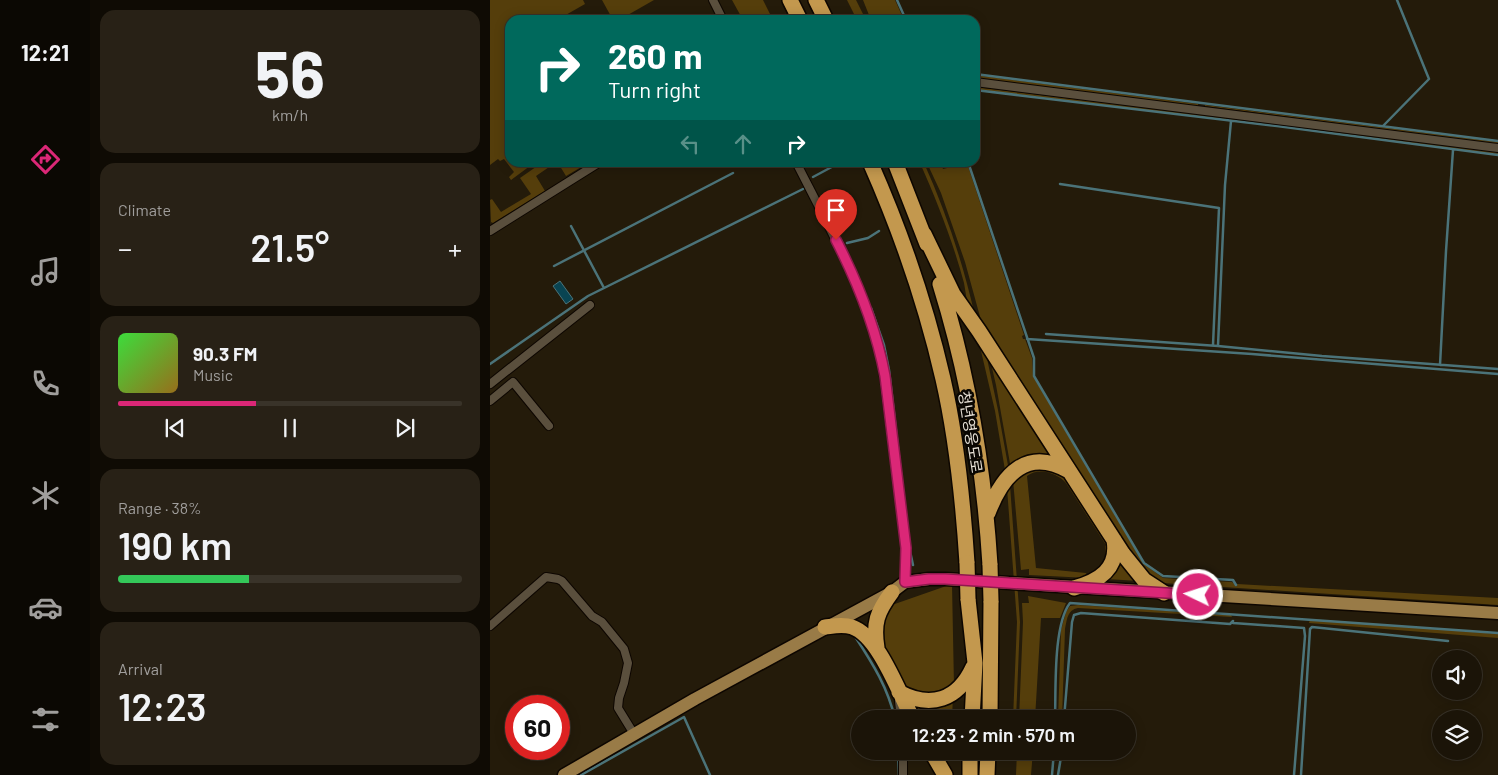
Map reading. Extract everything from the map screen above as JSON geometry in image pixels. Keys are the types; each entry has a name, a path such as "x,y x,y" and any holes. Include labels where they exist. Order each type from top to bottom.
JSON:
{"highway":[{"path":"790,0 798,15"},
{"path":"816,0 824,15"},
{"name":"청년영웅도로","path":"872,167 908,261 941,370 959,468 968,599 975,663 972,710"},
{"name":"청년영웅도로","path":"898,167 924,234 954,329 965,374 982,465 990,565 990,710"},
{"path":"924,234 953,294 972,319 1135,570 1144,580 1164,593"},
{"path":"987,514 1002,484 1010,475 1027,463 1036,461 1051,462 1071,472"},
{"path":"1074,588 1096,580 1112,564 1116,551 1114,538"},
{"path":"877,648 875,634 877,619 882,606 892,592"},
{"path":"825,627 839,625 852,627 866,635 877,648 908,710"},
{"path":"899,692 921,701 934,701 948,696 960,687 975,663"},
{"path":"936,760 944,775"},
{"path":"970,760 970,775"},
{"path":"987,775 988,760"}],"main road":[{"path":"564,775 825,627 892,592 905,582 945,579 1498,613"}],"street":[{"path":"713,0 720,15"},
{"path":"980,83 1498,148"},
{"path":"490,231 592,167"},
{"path":"799,167 852,270 876,334 885,376 906,548 905,582"},
{"path":"490,384 590,304"},
{"path":"492,397 513,382 549,426"},
{"path":"490,626 546,577 562,581 592,616 602,622 624,649 628,664 618,708 634,734"},
{"path":"899,692 900,710"},
{"path":"903,760 903,775"}],"shaded area":[{"path":"490,0 583,0 585,4 566,15 505,15 505,160 500,161 498,159 490,165"},
{"path":"602,0 654,0 628,15 610,15"},
{"path":"732,0 763,0 770,15 740,15"},
{"path":"847,0 856,0 864,15 854,15"},
{"path":"863,0 895,0 902,15 869,15"},
{"path":"980,76 1198,104 1198,106 980,79"},
{"path":"980,88 1226,118 1226,120 980,90"},
{"path":"1205,106 1498,142 1498,144"},
{"path":"1230,118 1498,152 1498,154 1230,120"},
{"path":"510,167 529,167 511,180 509,177 514,172"},
{"path":"536,167 549,167 536,176 545,191 493,223 491,222 490,200 492,199 501,212 531,194 520,178"},
{"path":"560,167 581,167 566,176"},
{"path":"922,167 926,167 947,219 975,316 969,305 960,268"},
{"path":"929,167 942,167 943,169 968,167 1024,335 1022,336 1023,339 1025,339 1032,358 1033,376 1143,563 1163,578 1232,582 1236,585 1498,598 1498,605 1162,583 1140,568 982,324 965,262 941,193"},
{"path":"978,338 985,349 998,410 1009,471 1006,476 995,411"},
{"path":"988,351 1060,461 1011,469"},
{"path":"1033,467 1063,471 1113,547 1102,566 1106,556 1106,545 1066,483 1058,476 1048,472 1032,473 1027,476 1036,568 1086,573 1088,578 1029,575 1029,569 1021,570 1013,480"},
{"path":"1010,485 1020,622 1016,710 1013,710 1017,622 1007,488"},
{"path":"1119,557 1139,581 1106,579"},
{"path":"952,584 954,686 951,689 924,696 907,687 886,650 882,627 889,606"},
{"path":"1028,596 1066,603 1060,618 1041,618 1036,710 1019,710 1022,603 1029,603"},
{"path":"1070,606 1231,615 1232,617 1074,609 1068,616 1065,629 1062,710 1058,710 1061,630 1066,612"},
{"path":"1310,619 1498,634 1498,638 1309,623"},
{"path":"953,695 952,710 914,710 910,702"},
{"path":"1017,760 1032,760 1031,775 1016,775"}],"water":[{"path":"560,281 573,299 566,304 553,286"}],"waterway":[{"path":"897,0 904,15"},
{"path":"1383,126 1429,79 1397,0"},
{"path":"980,75 1498,141"},
{"path":"980,91 1277,126 1498,155"},
{"path":"1218,346 1225,185 1231,121"},
{"path":"1440,365 1453,150"},
{"path":"813,177 832,167"},
{"path":"970,167 1034,358 1034,376 1144,563 1163,576 1233,580 1236,585"},
{"path":"554,266 733,173"},
{"path":"1060,184 1219,208 1213,345"},
{"path":"490,364 588,296 803,189"},
{"path":"571,226 604,288"},
{"path":"847,243 868,238 879,231"},
{"path":"871,308 884,345 889,370 913,565"},
{"path":"1046,334 1498,369"},
{"path":"1027,339 1252,354 1498,374"},
{"path":"1055,710 1058,642 1061,626 1070,603 1498,633"},
{"path":"1065,710 1074,615 1081,613 1230,624 1233,621"},
{"path":"1233,623 1304,628 1305,636 1294,775"},
{"path":"1301,775 1310,629 1312,627 1448,641"},
{"path":"856,638 874,667 893,710"},
{"path":"581,775 684,717 710,775"},
{"path":"898,760 899,775"},
{"path":"1052,775 1053,760"},
{"path":"1058,775 1060,760"}],"route":[{"path":"836,240 852,270 876,334 881,354 906,548 905,582 945,579 1198,595"}]}
